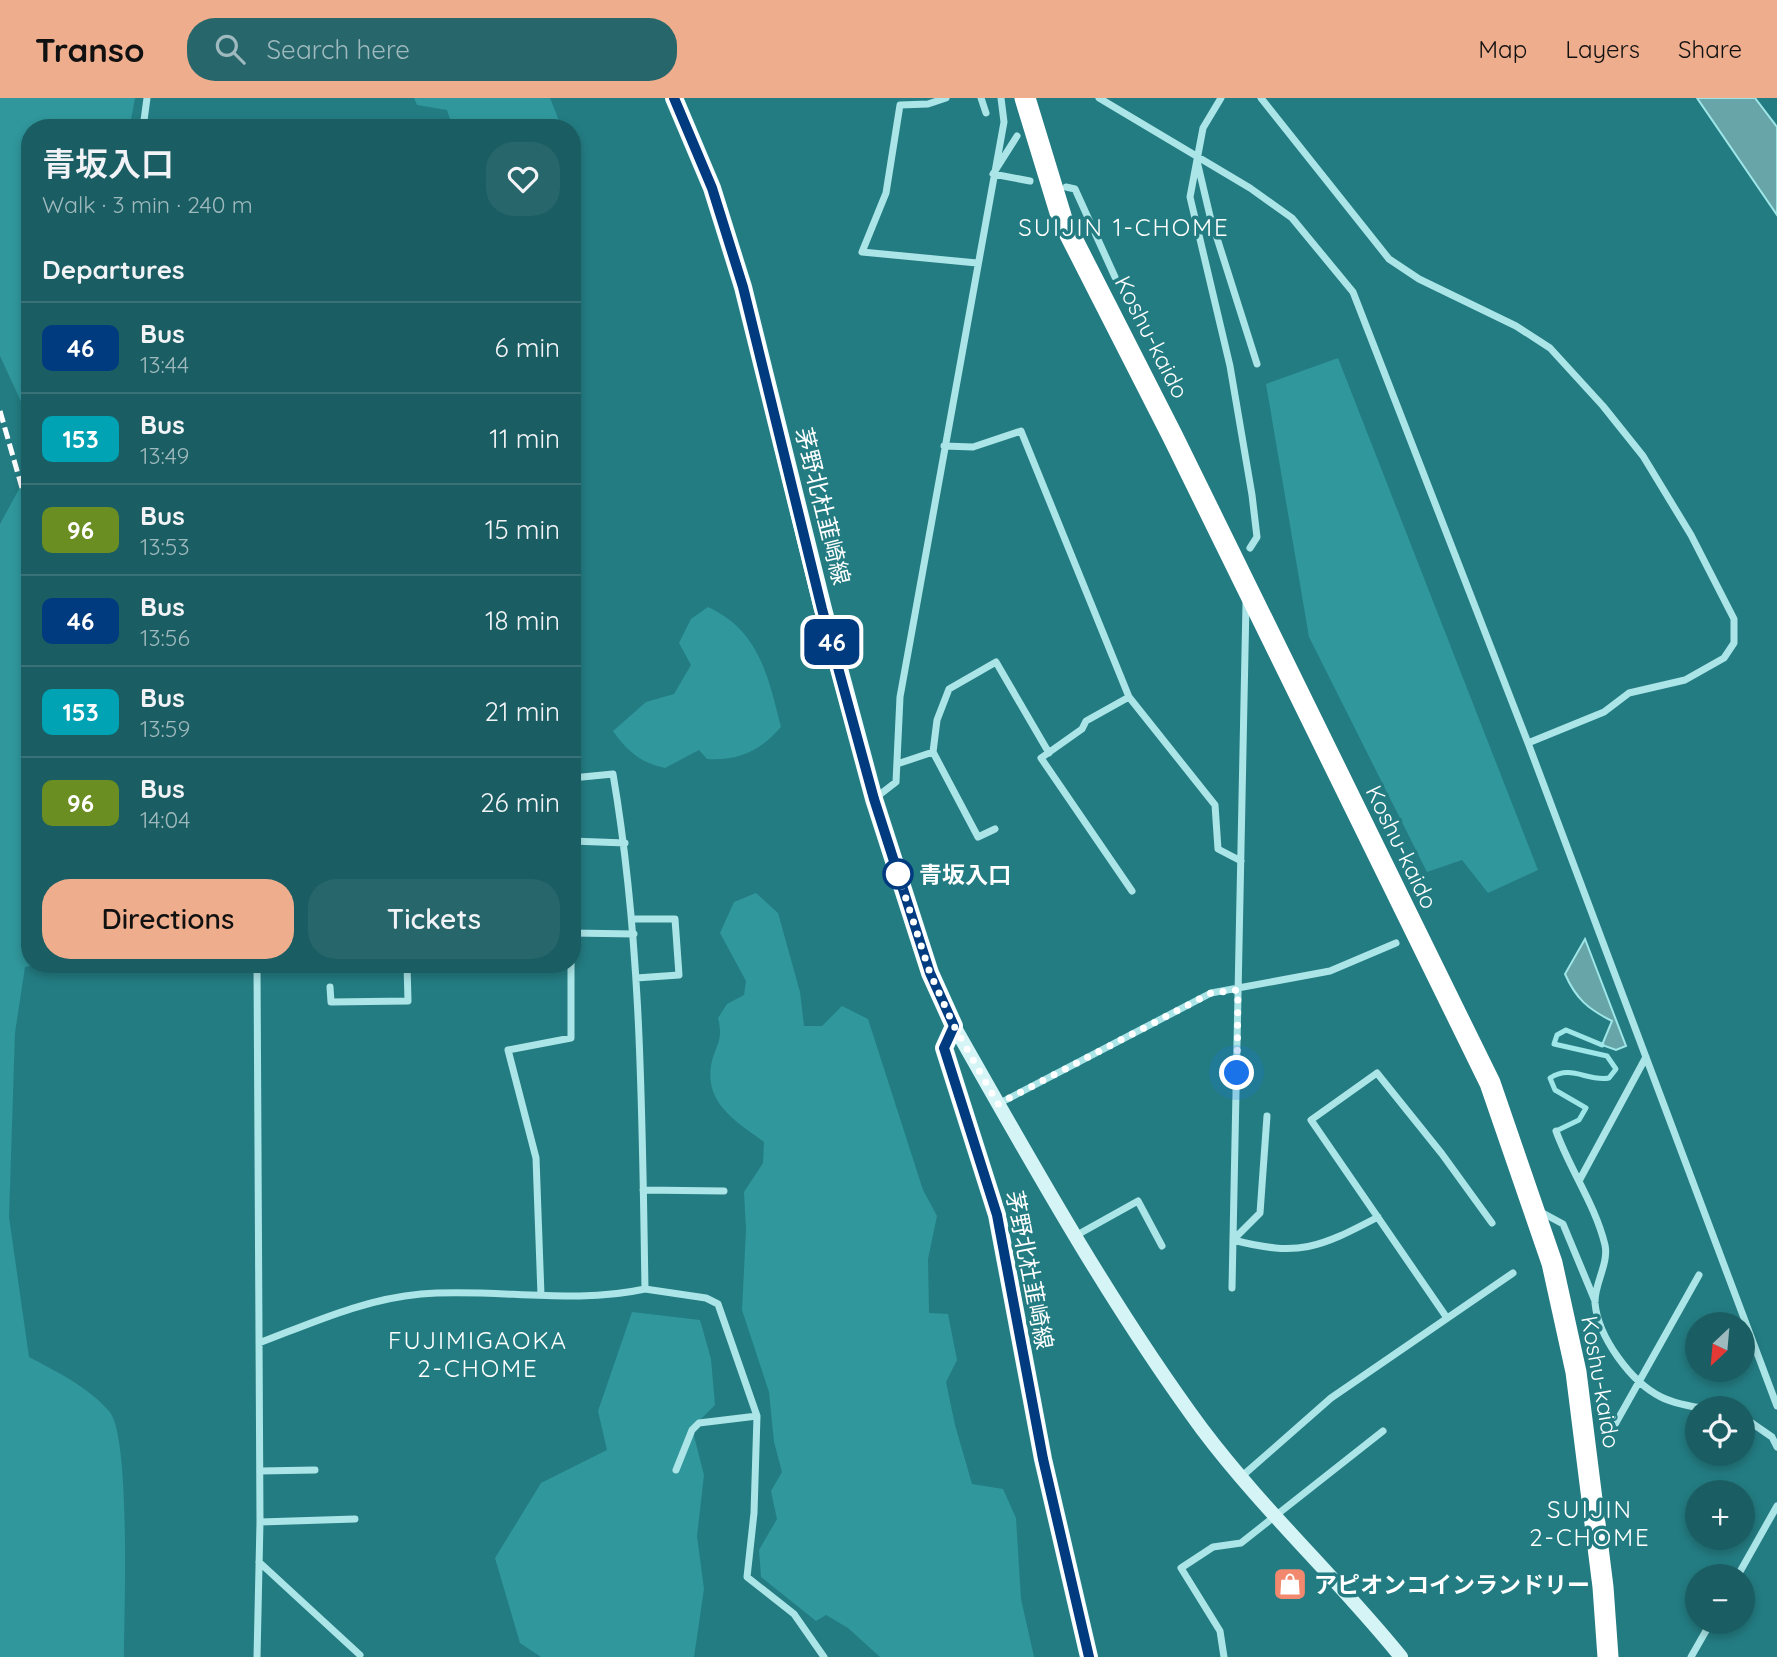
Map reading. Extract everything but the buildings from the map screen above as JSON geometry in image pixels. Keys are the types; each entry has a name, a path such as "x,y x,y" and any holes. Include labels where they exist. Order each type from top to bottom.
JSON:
{"highway":[{"name":"Koshu-kaido","path":"1026,98 1062,219 1490,1083 1552,1263 1576,1372 1602,1574 1608,1657"}],"main road":[{"name":"茅野北杜韮崎線","path":"674,98 712,188 743,287 819,596 874,799 930,973 954,1026 944,1048 997,1215 1043,1459 1089,1657"}],"street":[{"path":"145,119 148,98"},
{"path":"946,98 928,104 900,105 887,193 862,252 977,263"},
{"path":"981,98 986,113"},
{"path":"874,799 896,782 900,697 1004,122 1001,98"},
{"path":"1099,98 1250,188 1292,218 1353,292 1528,743 1777,1406"},
{"path":"1221,98 1203,128 1190,197 1232,379 1255,527 1256,537 1250,548"},
{"path":"1261,98 1389,259 1419,279 1516,326 1550,348 1604,406 1643,456 1690,535 1734,619 1734,643 1724,658 1685,680 1629,693 1604,712 1528,743"},
{"path":"993,174 1017,136"},
{"path":"1196,157 1210,216 1257,364"},
{"path":"993,174 1030,181"},
{"path":"1066,187 1074,189 1115,277"},
{"path":"944,446 973,447 1021,431 1129,697 1216,805 1218,849 1241,861"},
{"path":"1232,1288 1246,588"},
{"path":"995,829 978,837 933,752 937,720 949,689 996,662 1049,753"},
{"path":"1129,697 1086,721 1082,729 1041,758 1132,891"},
{"path":"897,764 933,752"},
{"path":"581,777 613,774 625,843 634,919 645,1289"},
{"path":"581,841 625,843"},
{"path":"634,919 675,919 679,975 636,978"},
{"path":"581,933 634,934"},
{"path":"998,1104 1211,993 1330,971 1396,943"},
{"path":"257,973 260,1522 257,1657"},
{"path":"330,987 331,1002 408,1001 407,973"},
{"path":"541,1295 536,1158 508,1050 571,1038 571,973"},
{"path":"954,1026 1135,1330 1202,1428 1273,1515 1401,1657"},
{"path":"1579,1181 1646,1057"},
{"path":"1447,1318 1311,1120 1377,1073 1442,1154 1492,1223"},
{"path":"1234,1240 1260,1213 1267,1116"},
{"path":"1556,1131 1605,1247 1595,1301"},
{"path":"643,1190 724,1191"},
{"path":"1077,1235 1138,1201 1161,1246"},
{"path":"1533,1208 1563,1224 1595,1301 1607,1341 1619,1359 1640,1381 1661,1397 1685,1403"},
{"path":"1234,1240 1266,1248 1301,1251 1338,1238 1378,1217"},
{"path":"1241,1477 1331,1398 1513,1273"},
{"path":"1613,1428 1699,1275"},
{"path":"259,1343 378,1299 425,1294 606,1296 645,1289 706,1298 718,1304 757,1416 754,1513 747,1577 794,1614 824,1657"},
{"path":"676,1470 692,1430 699,1423 757,1416"},
{"path":"1755,1425 1772,1437 1777,1447"},
{"path":"1224,1657 1220,1631 1181,1568 1213,1547 1241,1543 1273,1515 1383,1431"},
{"path":"260,1471 315,1470"},
{"path":"1744,1564 1777,1506"},
{"path":"260,1522 355,1519"},
{"path":"259,1562 360,1655"},
{"path":"1691,1657 1704,1634"}],"shaded area":[{"path":"0,98 135,98 131,119 21,119 21,402 0,356"},
{"path":"414,98 550,98 558,119 450,119 447,110 417,105"},
{"path":"1697,98 1755,98 1777,127 1777,215"},
{"path":"1338,358 1538,870 1488,893 1462,860 1427,872 1309,637 1266,384"},
{"path":"21,486 21,973 24,973 15,1033 9,1217 29,1357 91,1394 109,1411 116,1427 123,1488 124,1657 0,1657 0,524"},
{"path":"708,607 726,617 751,642 766,673 781,727 757,748 739,756 707,759 699,750 665,768 656,766 635,755 613,731 646,702 674,694 691,665 679,643 691,619"},
{"path":"756,893 778,913 800,992 804,1026 822,1026 842,1006 868,1019 923,1190 937,1216 928,1259 929,1313 948,1314 957,1360 946,1382 955,1425 972,1484 1003,1489 1016,1518 1021,1599 1034,1657 880,1657 848,1628 826,1615 816,1621 761,1577 759,1550 777,1519 771,1491 782,1472 774,1442 769,1392 742,1310 746,1230 744,1192 763,1163 764,1142 725,1111 713,1091 710,1079 719,1038 718,1018 727,1004 744,995 746,981 720,933 734,902"},
{"path":"1585,939 1626,1046 1616,1050 1602,1045 1612,1021 1584,1002 1565,974"},
{"path":"632,1312 700,1320 711,1359 715,1405 692,1428 704,1475 697,1536 704,1589 694,1657 541,1657 520,1643 495,1558 541,1483 607,1450 598,1411"}],"waterway":[{"path":"1556,1131 1579,1120 1586,1108 1555,1090 1550,1078 1565,1073 1609,1078 1616,1069 1607,1056 1554,1044 1557,1035 1566,1030 1602,1045"}],"railway":[{"path":"0,411 21,484"}],"bus line":[{"name":"46","path":"674,98 712,188 743,287 766,369 822,609 874,799 930,973 954,1026 947,1036 944,1048 997,1215 1043,1459 1089,1657"}],"place":[{"name":"青坂入口","path":"898,874"},
{"name":"アピオンコインランドリー","path":"1290,1584"}],"district":[{"name":"SUIJIN 1-CHOME","path":"1124,227"},
{"name":"FUJIMIGAOKA 2-CHOME","path":"478,1354"},
{"name":"SUIJIN 2-CHOME","path":"1590,1523"}],"route":[{"path":"898,874 930,973 954,1026 998,1104 1211,993 1238,990 1237,1073"}]}
